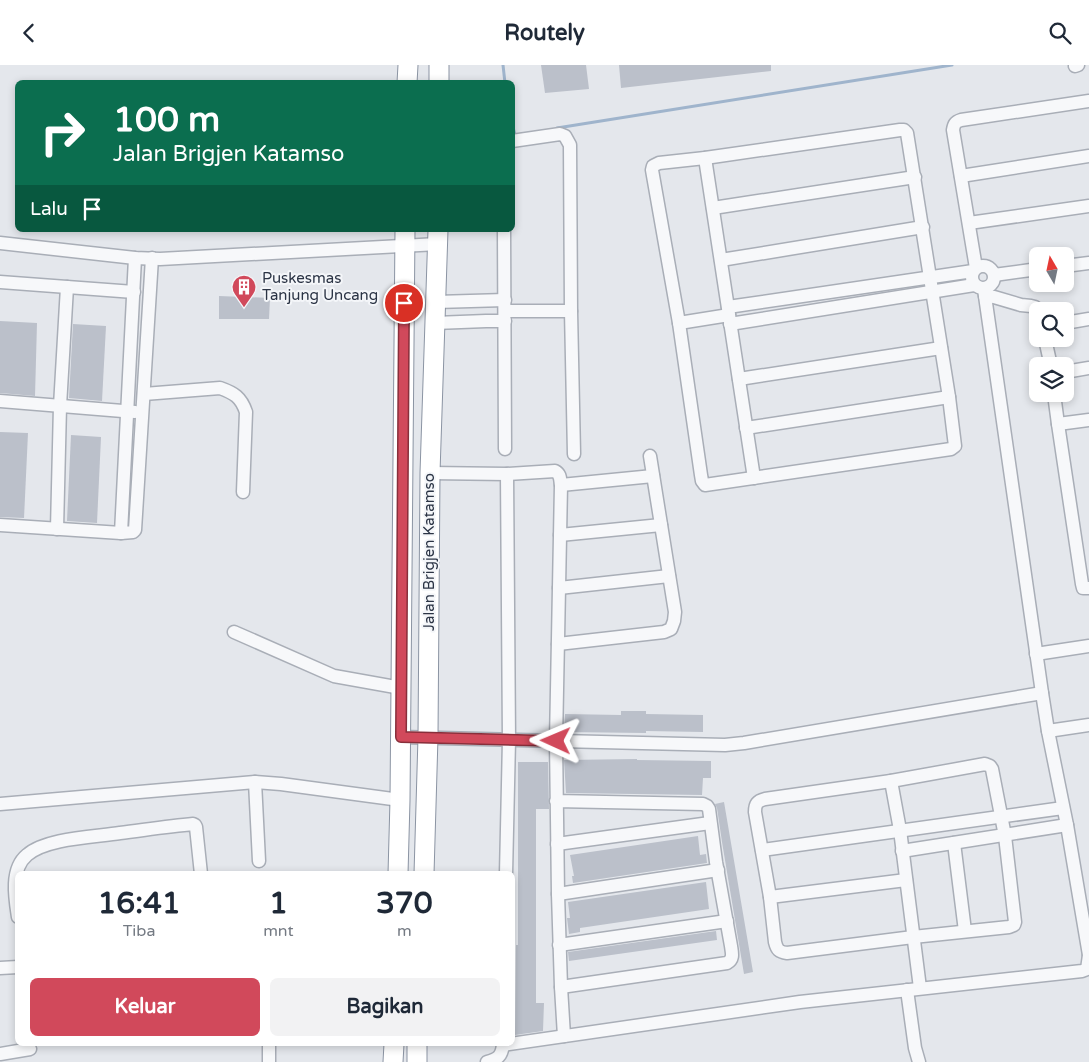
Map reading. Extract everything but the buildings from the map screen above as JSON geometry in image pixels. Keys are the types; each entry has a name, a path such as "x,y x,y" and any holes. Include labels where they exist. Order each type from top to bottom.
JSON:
{"highway":[{"path":"407,80 408,65"},
{"path":"439,65 439,80"},
{"name":"Jalan Brigjen Katamso","path":"398,871 405,237"},
{"name":"Jalan Brigjen Katamso","path":"424,871 428,737 430,473 438,237"},
{"path":"393,1062 394,1046"},
{"path":"417,1062 418,1046"}],"street":[{"path":"1029,306 994,297 981,290 971,278 975,269 970,223 953,130 956,122 961,119 1089,101"},
{"path":"904,130 907,133 915,177 955,446 953,448 705,485 702,481 679,323 652,170 653,166 659,163 904,130"},
{"path":"515,141 560,134 564,136 570,145 574,454"},
{"path":"961,176 1089,155"},
{"path":"705,158 754,478"},
{"path":"713,208 915,177"},
{"path":"970,223 1089,206"},
{"path":"720,260 923,227"},
{"path":"504,232 505,449"},
{"path":"0,243 136,258 170,258 405,237 438,237"},
{"path":"121,533 136,258"},
{"path":"0,525 121,533 133,532 135,530 152,258"},
{"path":"1074,265 1089,263"},
{"path":"679,323 932,291 981,290 988,288 993,283 994,275 987,267 979,266 975,269 729,316"},
{"path":"994,275 1029,270"},
{"path":"0,282 134,291"},
{"path":"57,529 60,406 66,287"},
{"path":"515,1043 800,1001 1088,969 1089,955 1067,825 1048,731 981,290"},
{"path":"436,303 505,311 571,311"},
{"path":"435,323 486,321 505,311"},
{"path":"1074,322 1089,319"},
{"path":"738,379 941,348"},
{"path":"1074,370 1089,368"},
{"path":"144,394 220,388 238,397 243,403 246,412 243,492"},
{"path":"746,428 949,397"},
{"path":"0,401 143,413"},
{"path":"1055,402 1082,584 1084,588 1089,588"},
{"path":"1058,424 1089,420"},
{"path":"558,644 664,632 671,629 675,613 650,456"},
{"path":"430,473 507,474 555,471 560,475 556,801 559,945 564,1036"},
{"path":"506,871 509,739 507,474"},
{"path":"561,485 653,476"},
{"path":"560,535 661,525"},
{"path":"559,588 669,576"},
{"path":"234,632 334,676 401,688"},
{"path":"1036,654 1089,647"},
{"path":"401,737 725,745 1042,693"},
{"path":"1048,731 1089,725"},
{"path":"988,765 992,769 1002,816 1016,922 1014,925 787,953 780,952 777,949 755,812 755,805 759,801 988,765"},
{"path":"891,781 900,830 913,937 915,1048 918,1062"},
{"path":"0,803 255,782 400,801"},
{"path":"255,782 259,861"},
{"path":"556,801 703,804 707,806 732,958 727,963 561,987"},
{"path":"762,850 1063,808"},
{"path":"557,844 710,823"},
{"path":"17,871 26,855 40,847 62,841 194,824 196,827 201,871"},
{"path":"902,851 1067,825"},
{"path":"954,843 965,931"},
{"path":"558,894 718,870"},
{"path":"770,897 906,880"},
{"path":"15,884 15,897"},
{"path":"559,945 727,921"},
{"path":"0,968 15,967"},
{"path":"269,1046 269,1062"},
{"path":"487,1062 495,1060 502,1052 503,1046"},
{"path":"0,1054 30,1049"}],"waterway":[{"path":"503,65 505,80"},
{"path":"557,128 952,65"}],"place":[{"name":"Puskesmas Tanjung Uncang","path":"244,308"}],"route":[{"path":"404,303 401,737 556,741"}]}
